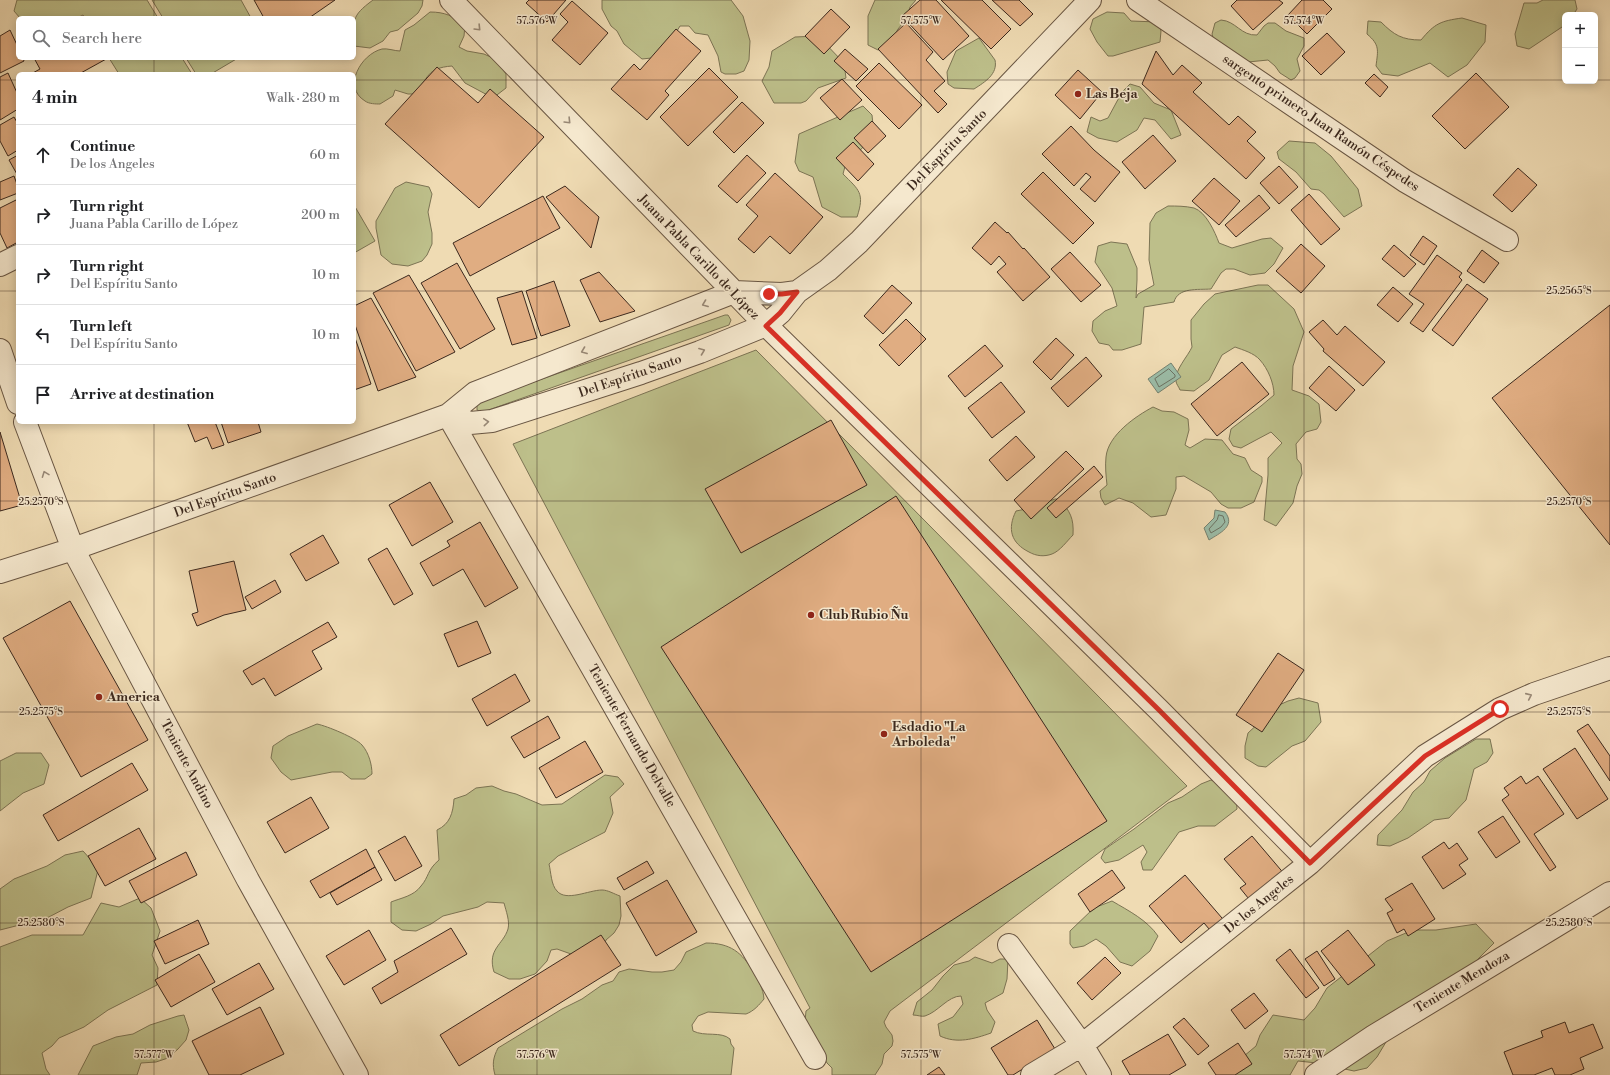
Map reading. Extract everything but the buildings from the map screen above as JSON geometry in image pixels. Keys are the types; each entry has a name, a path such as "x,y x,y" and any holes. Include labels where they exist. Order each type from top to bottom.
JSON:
{"street":[{"name":"Juana Pabla Carillo de López","path":"451,0 766,326 1159,710 1310,863"},
{"name":"Del Espíritu Santo","path":"448,415 470,423 492,421 641,373 766,326 780,313 797,292 828,270 859,242 1090,0"},
{"name":"sargento primero Juan Ramón Céspedes","path":"1138,0 1405,181 1507,240"},
{"path":"0,265 16,257"},
{"name":"Del Espíritu Santo","path":"0,572 73,549 448,415 475,393 734,292 782,294 797,292"},
{"path":"0,350 16,396"},
{"name":"Teniente Fernando Delvalle","path":"448,415 815,1058"},
{"name":"Teniente Andino","path":"26,424 73,549 248,880 357,1075"},
{"name":"De los Angeles","path":"1032,1075 1082,1045 1310,863 1425,756 1500,709 1534,694 1610,668"},
{"name":"Teniente Mendoza","path":"1316,1075 1374,1036 1610,893"},
{"path":"1009,946 1082,1045 1100,1075"}],"green space":[{"path":"17,0 147,0 157,16 18,16 14,11"},
{"path":"152,0 241,0 250,16 162,16"},
{"path":"373,0 423,0 422,6 418,13 398,30 390,32 383,41 370,48 356,46 356,18 360,11"},
{"path":"602,0 731,0 743,16 750,41 749,60 744,71 736,74 725,74 721,72 718,56 708,35 695,33 689,26 680,26 661,57 642,59 624,44 617,31 611,26 602,9"},
{"path":"875,0 916,0 910,7 907,18 898,29 889,46 878,50 868,45 868,16"},
{"path":"1543,0 1575,0 1577,9 1575,12 1562,12 1562,27 1529,49 1517,46 1515,34 1524,3 1537,3"},
{"path":"430,12 449,15 457,19 465,25 464,36 459,47 467,51 484,54 495,59 506,74 506,88 493,98 465,83 452,66 437,69 429,75 414,94 408,94 395,90 393,96 380,104 365,101 358,95 356,90 356,76 361,64 374,52 382,49 400,51 405,30 414,25"},
{"path":"1107,12 1124,13 1131,21 1158,22 1161,31 1160,42 1113,56 1108,56 1097,42 1090,29 1093,19"},
{"path":"1462,18 1486,25 1485,42 1467,65 1448,77 1430,63 1398,76 1382,74 1376,66 1377,48 1374,41 1367,34 1368,21 1381,22 1394,33 1403,38 1421,40 1435,26 1449,20"},
{"path":"1221,20 1231,23 1251,35 1257,35 1268,23 1275,23 1286,31 1304,38 1304,46 1297,59 1300,71 1295,78 1291,80 1280,73 1268,60 1238,63 1214,41 1212,34 1215,23"},
{"path":"818,36 844,63 846,78 818,88 806,101 801,103 774,103 762,81 769,67 772,51 795,37"},
{"path":"979,38 995,60 995,69 993,73 974,89 954,88 948,84 947,72 956,51"},
{"path":"110,60 183,60 191,72 118,72"},
{"path":"187,60 235,60 214,72 195,72"},
{"path":"1130,84 1140,87 1154,103 1171,110 1181,135 1171,139 1155,120 1144,118 1137,130 1117,142 1098,138 1087,132 1091,117 1100,121 1108,118 1122,92"},
{"path":"863,106 872,115 874,135 854,157 847,159 843,174 857,188 860,202 857,217 841,217 822,207 813,177 799,171 795,162 799,134"},
{"path":"1289,141 1315,143 1331,156 1358,189 1362,206 1344,217 1324,194 1319,190 1311,189 1296,172 1279,159 1277,152"},
{"path":"406,182 429,187 432,194 428,212 432,233 432,244 427,255 422,261 408,266 392,264 381,255 376,228 376,221 395,188"},
{"path":"1168,206 1187,207 1198,210 1210,223 1219,243 1232,248 1262,239 1271,238 1283,248 1274,264 1265,273 1250,275 1234,269 1226,269 1221,273 1211,289 1189,290 1176,297 1174,302 1144,307 1141,344 1122,350 1113,350 1109,345 1099,343 1092,331 1093,321 1105,311 1117,306 1112,288 1095,262 1098,246 1111,242 1127,244 1137,268 1136,298 1138,294 1154,285 1149,260 1150,223 1156,213"},
{"path":"356,208 375,241 356,252"},
{"path":"1258,285 1268,285 1294,309 1304,332 1293,366 1292,390 1309,396 1319,404 1321,422 1317,429 1306,432 1296,444 1297,459 1301,464 1302,474 1297,486 1293,503 1276,526 1264,520 1268,458 1282,443 1271,432 1241,448 1233,446 1229,439 1231,429 1274,395 1272,381 1263,364 1255,355 1235,347 1222,355 1209,380 1194,391 1180,390 1176,383 1179,368 1192,347 1191,320 1204,304 1215,294"},
{"path":"728,315 731,320 729,325 483,412 477,410 477,404 479,401"},
{"name":"Club Rubio Ñu","path":"756,350 1187,786 890,1011 884,1022 892,1035 892,1046 884,1054 882,1064 875,1075 832,1075 832,1068 827,1063 805,1021 806,1011 810,1008 513,444"},
{"path":"1153,407 1162,411 1174,412 1188,419 1189,430 1185,445 1190,448 1205,439 1222,440 1233,454 1245,458 1251,470 1262,477 1262,482 1254,502 1241,508 1228,508 1221,504 1211,492 1184,476 1176,477 1176,489 1166,515 1151,517 1133,503 1119,498 1105,505 1101,498 1100,491 1107,485 1106,457 1108,449 1117,434 1124,427"},
{"path":"1059,499 1066,507 1072,519 1073,535 1055,553 1043,556 1037,555 1023,548 1015,540 1011,530 1013,518 1016,511"},
{"path":"1299,698 1318,703 1321,722 1305,741 1292,746 1266,767 1258,766 1245,758 1245,746 1248,733 1277,706"},
{"path":"317,724 359,742 367,752 370,759 372,774 365,779 351,779 342,772 332,772 291,780 281,772 271,758 273,746 288,736"},
{"path":"1476,739 1490,739 1493,753 1487,762 1474,769 1466,800 1449,818 1434,820 1408,838 1390,846 1377,845 1378,835 1402,810 1413,792 1424,782 1430,771 1445,758"},
{"path":"16,753 41,753 49,765 44,784 23,793 0,811 0,761"},
{"path":"605,775 618,777 624,784 610,797 613,813 605,832 558,856 549,864 555,888 561,894 572,896 602,890 609,891 620,896 621,916 619,925 614,933 606,940 601,953 571,954 557,949 551,950 547,961 535,974 520,979 509,979 494,972 492,964 496,948 508,929 508,919 504,903 487,902 478,907 443,916 416,931 402,930 391,922 391,902 415,892 424,883 432,867 439,860 437,830 445,825 450,818 454,799 466,795 476,788 492,786 542,805 562,804"},
{"path":"1211,780 1224,786 1236,796 1237,809 1215,826 1198,826 1179,832 1152,870 1143,870 1141,862 1147,852 1143,845 1119,860 1105,863 1101,858 1105,849 1168,803 1182,797 1201,784"},
{"path":"83,851 98,870 91,898 68,907 47,918 0,930 0,889 14,879 47,866 65,855"},
{"path":"140,898 151,908 160,931 152,955 158,968 157,985 108,1010 84,1027 59,1038 52,1046 42,1053 46,1069 50,1075 0,1075 0,947 32,935 83,935 101,903 119,907"},
{"path":"1112,901 1149,925 1158,936 1150,951 1132,966 1120,962 1106,946 1096,939 1084,946 1073,948 1070,944 1070,931 1094,908"},
{"path":"1476,924 1494,943 1457,980 1392,1032 1377,1057 1367,1068 1354,1071 1317,1063 1298,1061 1290,1075 1226,1075 1226,1071 1256,1046 1260,1035 1273,1015 1304,1020 1315,1008 1327,988 1387,941 1413,930 1436,930"},
{"path":"706,943 714,943 729,947 740,954 754,973 760,985 764,999 754,1010 749,1013 708,1012 698,1016 692,1025 693,1031 698,1033 722,1035 730,1039 734,1048 731,1075 495,1075 494,1061 498,1048 562,1009 582,999 602,985 613,981 619,972 629,969 652,972 674,970 681,962 686,952"},
{"path":"975,957 992,963 1000,959 1008,959 1007,979 1003,993 985,1003 987,1010 995,1022 991,1033 966,1040 953,1040 940,1036 938,1024 953,1017 963,1004 961,996 947,1001 930,1014 924,1016 913,1015 917,1002 932,990 954,965 969,961"},
{"path":"184,1015 189,1030 186,1040 168,1058 156,1062 141,1063 137,1075 78,1075 93,1046 116,1037 133,1034 150,1025"}],"water":[{"path":"1171,363 1181,377 1158,393 1148,379"},
{"path":"1215,510 1225,512 1229,521 1228,525 1222,532 1209,540 1204,528 1214,518"}],"place":[{"name":"Las Beja","path":"1078,94"},
{"name":"Club Rubio Ñu","path":"811,615"},
{"name":"America","path":"99,697"},
{"name":"Esdadio \"La Arboleda\"","path":"884,734"}],"route":[{"path":"769,294 797,292 780,313 766,326 1159,710 1310,863 1425,756 1500,709"}]}
